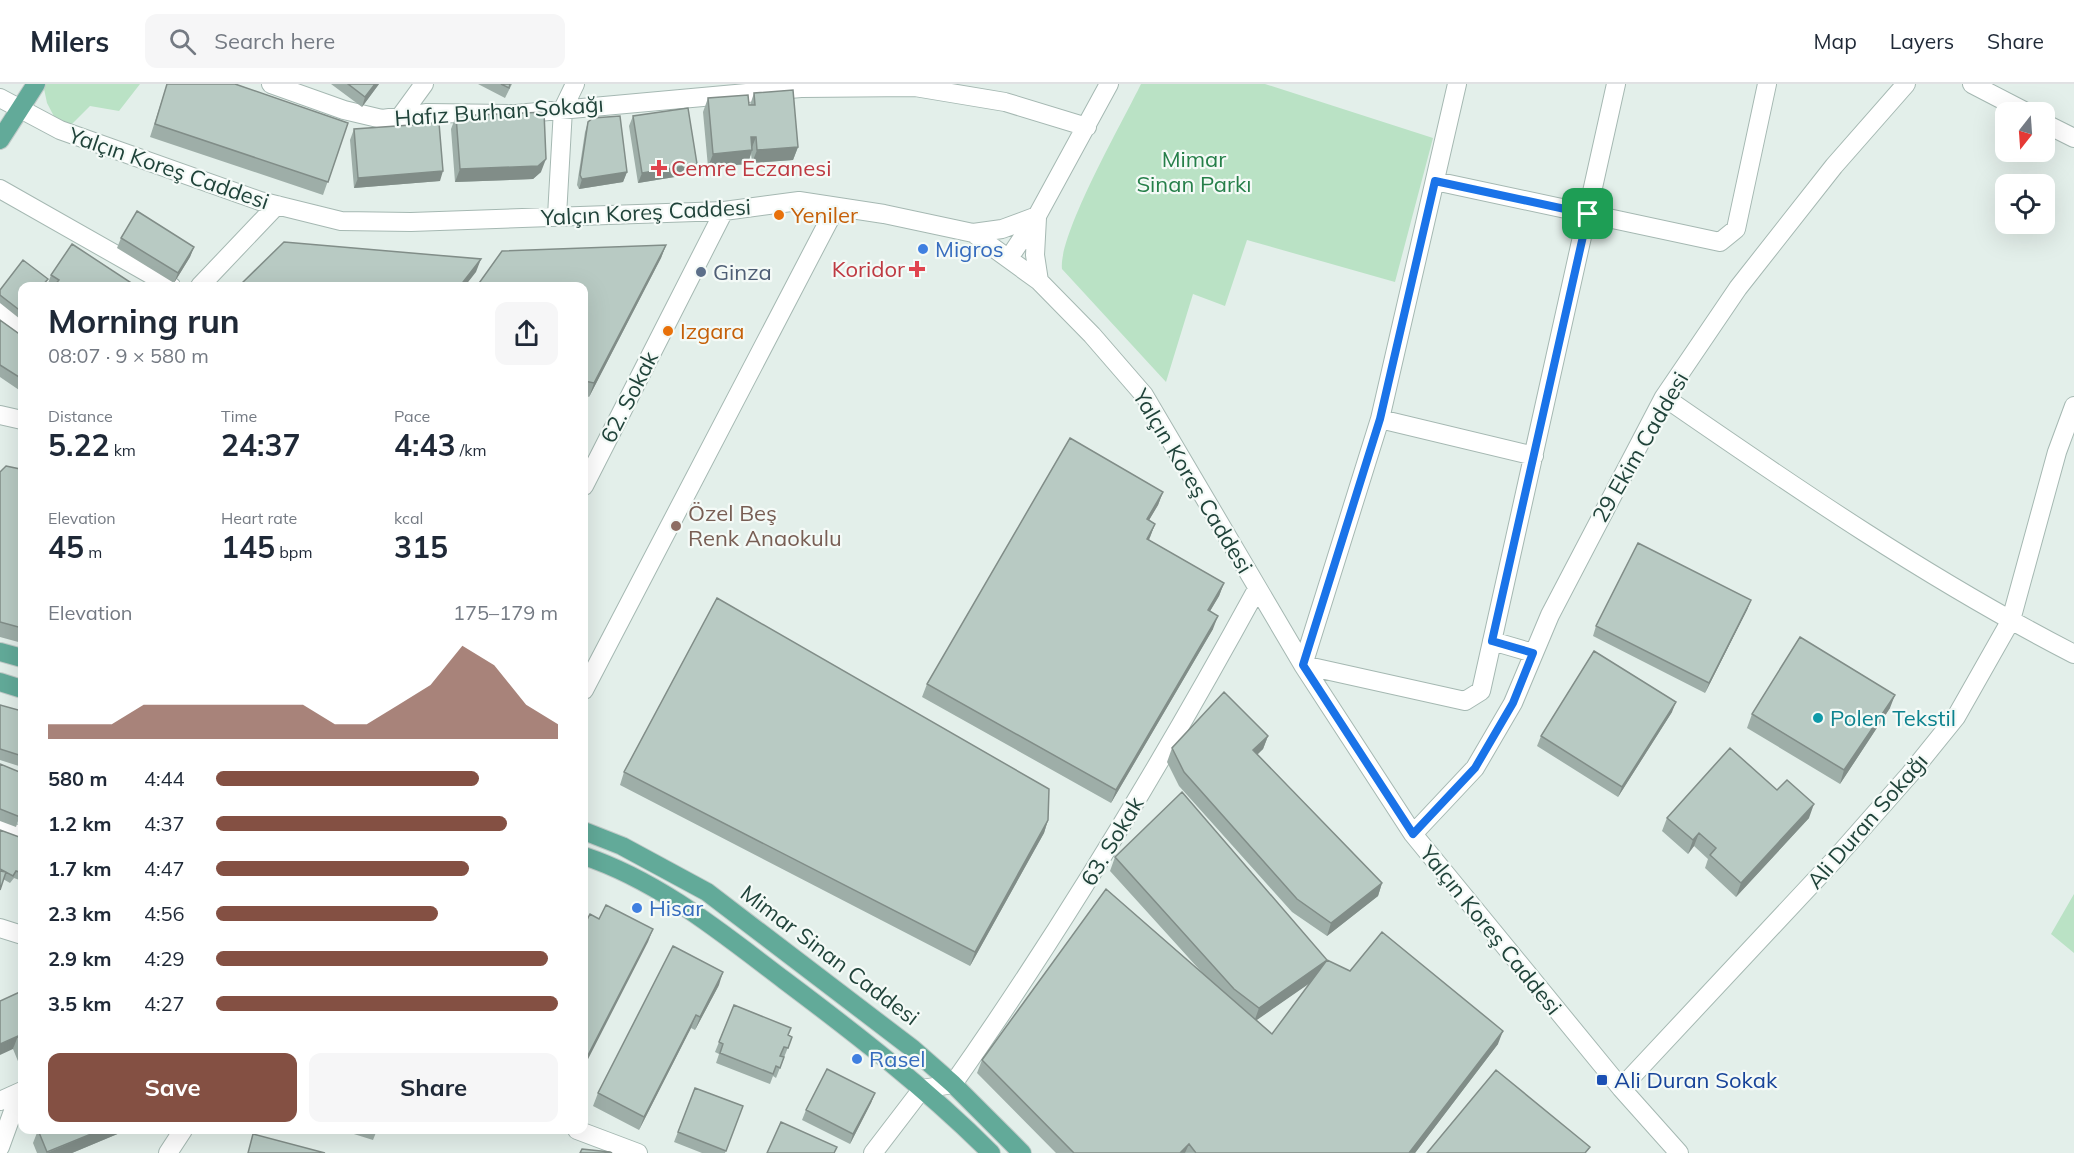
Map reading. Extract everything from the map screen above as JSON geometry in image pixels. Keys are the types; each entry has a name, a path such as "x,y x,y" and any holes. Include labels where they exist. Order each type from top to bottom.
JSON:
{"main road":[{"path":"0,140 36,84"},
{"path":"0,652 18,657"},
{"path":"0,682 18,688"},
{"name":"Mimar Sinan Caddesi","path":"588,833 622,846 707,892 913,1049 953,1084 1022,1153"},
{"path":"588,857 611,865 698,914 871,1046 922,1089 991,1153"}],"street":[{"name":"Hafız Burhan Sokağı","path":"271,84 344,110 382,119 427,113 516,114 712,91 859,86 970,89 1087,127"},
{"path":"400,117 424,84"},
{"path":"557,216 563,109 575,84"},
{"path":"1009,258 1037,216 1109,84"},
{"path":"1457,84 1380,419 1303,665 1465,701 1481,691 1616,84"},
{"path":"1435,181 1720,242 1736,230 1767,84"},
{"name":"29 Ekim Caddesi","path":"1413,834 1475,768 1513,703 1550,615 1601,514 1664,398 1738,288 1834,166 1906,84"},
{"path":"1972,84 2007,102"},
{"name":"Yalçın Koreş Caddesi","path":"0,98 60,130 277,205 341,221 411,222 724,211 799,201 973,233 1040,282 1092,335 1144,395 1303,665 1413,834 1621,1088 1679,1153"},
{"path":"2055,128 2074,138"},
{"path":"0,189 164,282"},
{"path":"204,282 277,205"},
{"path":"588,682 836,207"},
{"name":"62. Sokak","path":"588,478 724,211"},
{"path":"973,233 1002,229 1037,216"},
{"path":"1037,216 1035,255 1040,282"},
{"path":"0,312 18,324"},
{"path":"1664,398 1851,526 2011,620 2074,654"},
{"name":"Ali Duran Sokağı","path":"1621,1088 1836,858 1910,774 1956,717 2011,620 2057,452 2074,406"},
{"path":"0,415 18,419"},
{"path":"1380,419 1534,456"},
{"name":"63. Sokak","path":"953,1084 1008,1006 1075,902 1190,711 1257,589"},
{"path":"1492,641 1533,653"},
{"path":"0,828 18,835"},
{"path":"0,928 18,934"},
{"path":"873,1153 922,1089 953,1084"},
{"path":"0,1101 18,1092"},
{"path":"0,1147 18,1099"},
{"path":"168,1153 180,1134"},
{"path":"588,1134 638,1153"}],"green space":[{"path":"43,84 140,84 119,111 90,106 68,128 58,124 47,103"},
{"name":"Mimar Sinan Parkı","path":"1141,84 1265,84 1433,138 1395,282 1247,240 1225,306 1193,294 1166,382 1062,269 1070,231 1080,205"},
{"path":"2074,894 2074,953 2051,934"}],"building":[{"path":"167,84 235,84 348,123 328,182 155,124"},
{"path":"348,84 375,84 365,97"},
{"path":"793,90 798,147 757,150 756,137 751,137 752,150 713,154 708,98 748,95 749,105 755,105 754,93"},
{"path":"688,108 697,164 642,173 633,116"},
{"path":"544,112 546,159 538,166 460,169 456,116"},
{"path":"620,116 627,172 582,179 580,175 588,122 593,118"},
{"path":"439,123 443,171 358,178 354,129"},
{"path":"137,211 194,247 178,273 121,238"},
{"path":"284,242 481,259 463,282 243,282"},
{"path":"72,244 130,282 57,282 59,280 51,275"},
{"path":"666,245 594,383 588,382 588,282 480,282 502,251"},
{"path":"23,260 48,279 45,282 18,282 18,309 0,295 0,290"},
{"path":"0,320 18,333 18,376 0,365"},
{"path":"1070,438 1163,492 1147,519 1155,524 1147,539 1224,583 1208,610 1218,616 1116,790 927,684"},
{"path":"6,466 18,469 18,627 0,622 0,472"},
{"path":"1638,543 1751,600 1709,683 1596,626"},
{"path":"717,598 1049,789 1048,820 975,952 624,772"},
{"name":"Polen Tekstil","path":"1800,637 1895,695 1844,770 1752,714"},
{"path":"1594,651 1676,702 1622,787 1541,736"},
{"path":"1224,692 1268,736 1253,750 1382,883 1331,923 1297,899 1184,772 1172,748"},
{"path":"0,705 18,710 18,755 0,749"},
{"path":"1730,748 1777,790 1787,780 1814,804 1741,883 1710,855 1716,848 1699,833 1693,840 1667,818"},
{"path":"0,764 18,771 18,816 0,809"},
{"path":"1182,792 1327,960 1259,1008 1234,989 1115,857"},
{"path":"0,830 18,837 18,872 16,871 13,876 0,869"},
{"path":"0,871 6,872 0,890"},
{"path":"1106,889 1272,1034 1327,960 1350,971 1382,932 1503,1031 1409,1153 1196,1153 1189,1144 1180,1153 1074,1153 982,1060"},
{"path":"606,905 653,929 588,1055 588,918 590,914 599,919"},
{"path":"673,946 723,972 700,1017 696,1015 644,1117 598,1093"},
{"path":"18,993 18,1036 0,1044 0,1001"},
{"path":"734,1005 791,1028 788,1035 792,1037 788,1048 784,1047 780,1056 784,1057 780,1068 776,1066 773,1074 720,1053 723,1044 719,1042"},
{"path":"827,1069 875,1093 853,1134 806,1110"},
{"path":"1496,1070 1590,1147 1585,1153 1427,1153"},
{"path":"695,1088 743,1106 726,1151 678,1132"},
{"path":"781,1122 837,1147 834,1153 767,1153"},
{"path":"40,1134 91,1134 47,1152"},
{"path":"253,1134 325,1153 248,1153"},
{"path":"582,1149 610,1152 612,1153 580,1153"}],"place":[{"name":"Cemre Eczanesi","path":"659,168"},
{"name":"Yeniler","path":"779,215"},
{"name":"Migros","path":"923,249"},
{"name":"Koridor","path":"917,269"},
{"name":"Ginza","path":"701,272"},
{"name":"Izgara","path":"668,331"},
{"name":"Özel Beş Renk Anaokulu","path":"676,526"},
{"name":"Polen Tekstil","path":"1818,718"},
{"name":"Hisar","path":"637,908"},
{"name":"Rasel","path":"857,1059"},
{"name":"Ali Duran Sokak","path":"1602,1080"}],"route":[{"path":"1435,181 1588,214 1492,641 1533,653 1513,703 1475,768 1413,834 1303,665 1380,419 1435,181"}]}
